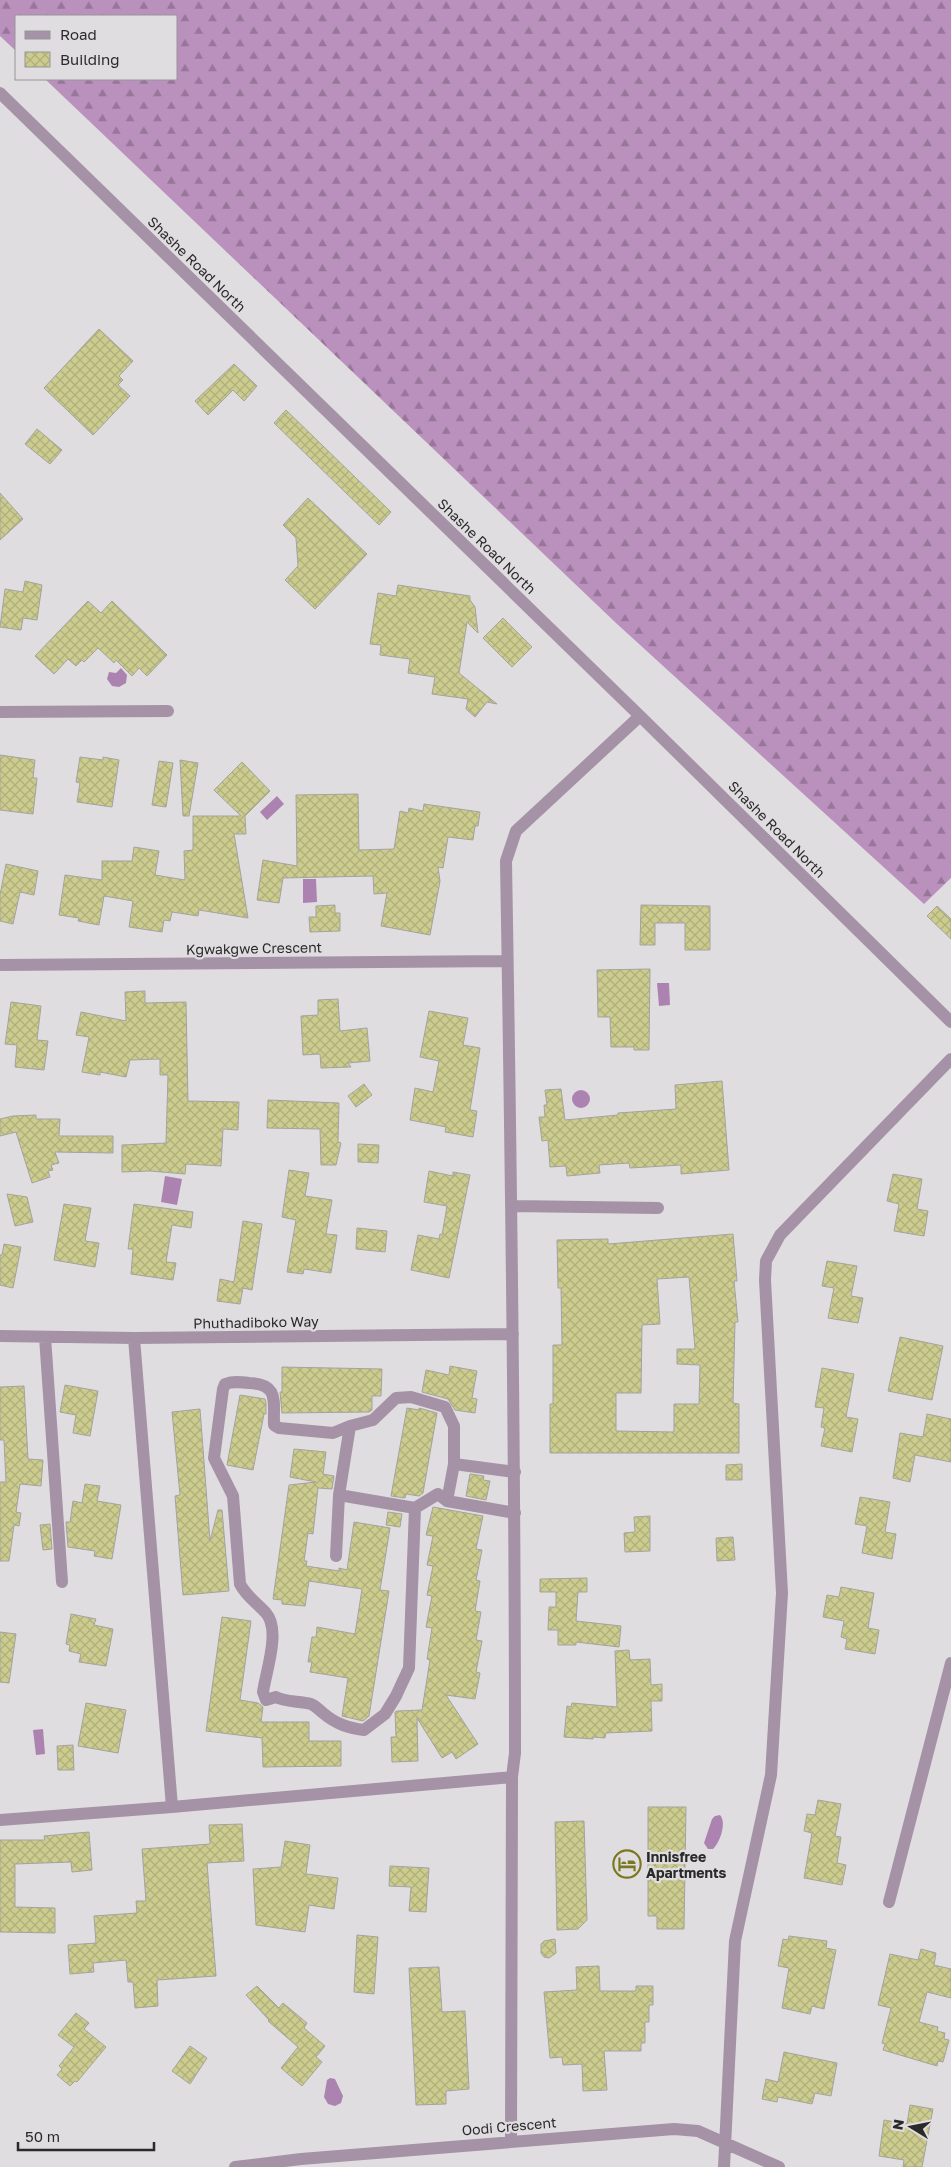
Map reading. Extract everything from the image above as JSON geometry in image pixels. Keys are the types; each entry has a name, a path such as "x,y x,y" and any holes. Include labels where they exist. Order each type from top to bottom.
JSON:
{"street":[{"name":"Shashe Road North","path":"0,94 640,716 951,1022"},
{"path":"1,711 168,711"},
{"path":"511,2141 512,1777 515,1753 515,1472 506,860 516,831 640,716"},
{"name":"Kgwakgwe Crescent","path":"0,965 507,961"},
{"path":"724,2167 735,1941 771,1775 782,1593 765,1280 766,1261 780,1235 951,1058"},
{"path":"512,1206 658,1208"},
{"name":"Phuthadiboko Way","path":"0,1336 134,1338 513,1334"},
{"path":"45,1337 62,1582"},
{"path":"134,1338 172,1807"},
{"path":"414,1508 409,1668 385,1714 364,1730 348,1728 336,1723 314,1705 296,1700 280,1700 276,1697 266,1700 263,1692 273,1633 271,1622 267,1614 243,1590 240,1584 233,1496 214,1458 223,1389 226,1384 231,1382 264,1385 275,1400 274,1425 279,1428 333,1433 373,1420 396,1398 411,1397 445,1407 454,1426 454,1464 447,1501"},
{"path":"336,1556 339,1495 350,1426"},
{"path":"454,1464 515,1472"},
{"path":"339,1495 414,1508 438,1494 447,1501 515,1513"},
{"path":"889,1902 951,1663"},
{"path":"0,1820 512,1777"},
{"name":"Oodi Crescent","path":"235,2167 302,2163 511,2141 674,2129 698,2132 779,2167"}],"green space":[{"path":"0,0 951,0 951,878 924,904 616,623 46,80 178,80 178,15 15,15 15,50 0,36"}],"shaded area":[{"path":"121,668 127,675 126,683 119,687 112,686 107,679 109,672 116,673"},
{"path":"277,796 284,804 267,820 260,812"},
{"path":"303,879 316,879 317,902 303,903"},
{"path":"657,983 669,983 670,1005 659,1006"},
{"path":"577,1090 585,1090 590,1095 588,1106 577,1108 572,1103 572,1095"},
{"path":"165,1176 182,1179 177,1205 161,1202"},
{"path":"43,1729 45,1754 36,1755 33,1730"},
{"path":"720,1815 723,1827 720,1837 713,1849 708,1849 704,1843 712,1819"},
{"path":"330,2078 335,2079 343,2096 341,2103 335,2106 328,2104 324,2097 327,2080"}],"building":[{"path":"99,329 133,361 119,376 123,380 118,385 130,396 93,435 44,388"},
{"path":"234,364 257,386 244,401 233,390 208,415 195,401"},
{"path":"286,410 391,512 379,525 274,423"},
{"path":"37,429 62,450 50,464 25,444"},
{"path":"0,493 23,519 0,540"},
{"path":"308,498 367,554 315,609 285,580 298,566 296,538 283,525"},
{"path":"25,581 42,585 37,620 23,618 21,630 0,627 5,589 23,592"},
{"path":"398,585 470,596 470,600 475,607 478,633 467,622 459,673 497,704 487,702 475,717 466,709 468,699 432,694 435,677 408,673 410,659 380,655 381,645 370,644 378,593 396,596"},
{"path":"88,601 101,613 112,601 167,655 147,676 139,668 132,676 116,660 114,663 98,648 84,662 82,660 76,666 68,659 54,674 35,656"},
{"path":"503,618 532,647 512,667 483,638"},
{"path":"0,755 35,760 33,778 37,778 33,814 0,810"},
{"path":"80,757 103,760 103,757 119,760 112,807 77,802 80,783 76,782"},
{"path":"180,760 198,763 189,816 183,816"},
{"path":"159,761 173,763 166,807 152,805"},
{"path":"242,762 270,791 245,816 246,834 234,834 248,918 199,910 198,916 172,912 170,921 164,920 162,932 129,927 133,901 104,896 99,925 78,921 79,918 59,915 65,875 102,880 102,861 132,861 134,847 159,851 155,875 185,880 184,851 193,850 193,816 241,816 214,790"},
{"path":"358,794 359,850 394,849 400,811 408,813 409,808 423,811 424,804 480,812 473,840 448,837 443,868 438,867 440,881 430,935 381,926 387,893 374,894 373,876 283,878 279,903 257,900 263,860 297,866 296,795"},
{"path":"6,864 38,871 34,895 20,892 13,924 0,921 0,895"},
{"path":"335,905 335,913 340,913 340,931 310,932 309,917 316,917 316,906"},
{"path":"641,905 710,906 710,950 685,950 685,923 655,923 655,945 640,945"},
{"path":"937,906 951,919 951,939 927,916"},
{"path":"650,969 649,1050 634,1050 634,1047 611,1047 610,1017 598,1017 597,970"},
{"path":"145,991 145,1003 186,1002 188,1101 239,1102 238,1130 223,1129 221,1166 186,1164 185,1174 150,1171 122,1172 122,1145 166,1143 168,1075 160,1075 160,1059 130,1060 126,1077 100,1072 100,1075 82,1072 89,1037 76,1035 81,1012 126,1021 125,992"},
{"path":"338,999 340,1031 367,1028 370,1061 348,1063 351,1067 321,1068 320,1054 303,1055 301,1016 318,1015 318,1000"},
{"path":"11,1002 41,1006 37,1040 48,1041 44,1070 15,1067 17,1045 5,1044"},
{"path":"429,1011 468,1018 463,1045 480,1048 470,1110 477,1111 473,1137 445,1132 446,1127 410,1120 415,1088 433,1092 439,1061 420,1057"},
{"path":"722,1081 729,1170 681,1174 681,1165 630,1168 629,1163 599,1165 600,1173 567,1176 566,1166 550,1167 548,1140 542,1141 539,1117 545,1117 544,1105 547,1105 545,1090 561,1089 565,1120 618,1115 618,1113 676,1109 675,1085"},
{"path":"364,1084 372,1095 356,1107 348,1096"},
{"path":"268,1100 339,1103 338,1142 341,1143 336,1165 321,1165 320,1129 267,1128"},
{"path":"36,1115 36,1119 60,1119 59,1136 113,1136 113,1153 55,1152 59,1163 51,1165 53,1170 48,1171 50,1177 32,1183 16,1132 0,1136 0,1119 13,1116"},
{"path":"358,1144 379,1145 378,1163 358,1162"},
{"path":"289,1170 309,1173 305,1196 332,1200 326,1234 337,1235 331,1273 304,1269 303,1274 287,1272 296,1220 282,1217"},
{"path":"429,1171 453,1176 453,1172 470,1175 449,1278 411,1270 418,1235 439,1239 440,1234 442,1235 447,1206 424,1202"},
{"path":"893,1174 922,1179 917,1209 928,1211 924,1236 894,1231 899,1204 887,1201"},
{"path":"7,1194 27,1197 33,1222 15,1226"},
{"path":"64,1204 91,1208 85,1241 99,1243 95,1267 54,1260"},
{"path":"134,1204 193,1212 191,1228 172,1225 166,1262 176,1263 173,1280 131,1274 133,1249 128,1249"},
{"path":"243,1221 262,1224 252,1290 243,1288 240,1304 217,1301 220,1279 234,1282"},
{"path":"357,1228 387,1231 385,1252 356,1249"},
{"path":"733,1234 737,1281 734,1281 738,1322 735,1322 733,1403 739,1404 739,1453 550,1453 550,1404 553,1404 553,1345 562,1345 561,1288 558,1288 557,1240 608,1239 608,1244","holes":["689,1277 695,1349 677,1349 677,1364 700,1365 699,1404 674,1404 674,1432 616,1431 616,1393 641,1393 642,1325 660,1324 657,1279"]},
{"path":"4,1244 21,1247 13,1288 0,1285 0,1255 2,1255"},
{"path":"827,1261 857,1266 851,1296 863,1298 858,1323 828,1318 834,1288 822,1286"},
{"path":"900,1337 943,1346 932,1400 888,1391"},
{"path":"450,1366 477,1371 472,1398 477,1399 475,1413 455,1410 448,1399 422,1392 426,1370 449,1375"},
{"path":"282,1367 382,1369 381,1396 372,1396 372,1410 369,1412 282,1413 280,1392 282,1392"},
{"path":"822,1368 854,1374 846,1417 858,1419 852,1452 821,1446 825,1428 821,1427 824,1408 815,1407"},
{"path":"65,1385 98,1391 90,1436 73,1433 76,1415 60,1412"},
{"path":"24,1386 28,1459 43,1460 41,1486 20,1484 16,1512 21,1513 19,1526 14,1525 9,1561 0,1561 0,1482 6,1482 4,1440 0,1440 0,1387"},
{"path":"240,1395 265,1399 266,1403 266,1414 264,1414 253,1470 227,1465"},
{"path":"407,1408 419,1410 419,1408 437,1413 423,1493 419,1496 406,1494 405,1498 391,1496"},
{"path":"200,1409 210,1541 218,1510 222,1510 229,1591 183,1595 175,1496 180,1495 172,1412"},
{"path":"927,1414 951,1419 951,1462 915,1455 910,1482 893,1478 900,1433 923,1437"},
{"path":"294,1449 326,1452 323,1474 334,1476 332,1489 318,1488 313,1534 308,1533 304,1561 307,1561 306,1566 339,1571 339,1568 347,1570 354,1522 390,1528 380,1590 389,1591 369,1716 363,1721 342,1716 348,1678 310,1672 312,1662 308,1662 312,1637 316,1637 317,1627 355,1634 362,1589 309,1581 305,1606 282,1604 282,1600 273,1599 289,1485 316,1482 290,1477"},
{"path":"742,1464 742,1480 726,1480 726,1465"},
{"path":"470,1474 484,1476 483,1480 490,1481 486,1500 466,1496"},
{"path":"85,1484 100,1486 97,1501 121,1505 112,1559 94,1556 95,1551 68,1547 66,1522 70,1522 73,1501 82,1503"},
{"path":"860,1497 890,1502 885,1532 896,1534 892,1559 862,1553 867,1526 855,1524"},
{"path":"433,1507 483,1516 476,1549 482,1550 476,1580 480,1581 475,1611 481,1612 476,1640 482,1641 476,1672 480,1673 475,1699 446,1695 478,1744 456,1759 452,1752 442,1758 417,1718 418,1761 392,1762 391,1737 396,1737 395,1712 422,1710 430,1660 427,1659 432,1628 426,1627 432,1596 427,1595 433,1566 427,1565 433,1536 426,1535"},
{"path":"388,1512 402,1514 400,1527 386,1525"},
{"path":"650,1516 650,1551 625,1552 624,1533 635,1532 634,1517"},
{"path":"50,1524 52,1549 43,1550 40,1525"},
{"path":"733,1537 735,1560 717,1561 716,1538"},
{"path":"587,1578 587,1592 578,1592 576,1621 621,1626 619,1647 576,1642 576,1645 558,1645 558,1630 548,1630 549,1607 556,1607 556,1592 540,1592 540,1579"},
{"path":"841,1587 874,1593 868,1628 879,1630 875,1654 845,1649 847,1639 841,1637 844,1621 823,1617 827,1595 839,1597"},
{"path":"71,1614 96,1619 94,1625 113,1629 106,1666 79,1662 81,1654 69,1651 70,1645 66,1644"},
{"path":"222,1617 251,1621 240,1700 258,1703 263,1707 261,1722 309,1722 309,1741 341,1741 341,1766 263,1767 262,1738 206,1731"},
{"path":"0,1632 16,1634 9,1683 0,1682"},
{"path":"629,1650 630,1660 650,1659 651,1685 662,1684 662,1701 651,1701 652,1731 606,1733 605,1738 593,1737 593,1739 564,1737 567,1706 571,1707 572,1703 617,1707 615,1651"},
{"path":"86,1703 126,1710 118,1753 78,1746"},
{"path":"73,1745 74,1770 58,1770 57,1746"},
{"path":"818,1800 841,1804 835,1836 841,1837 837,1863 846,1865 842,1885 804,1878 812,1833 804,1831 807,1814 815,1815"},
{"path":"648,1807 686,1807 684,1929 657,1929 657,1916 648,1916"},
{"path":"584,1821 587,1920 578,1929 557,1930 555,1822"},
{"path":"242,1824 244,1861 207,1863 216,1976 157,1980 158,2006 135,2008 133,1982 128,1982 126,1960 93,1963 94,1972 70,1974 68,1945 96,1943 94,1916 137,1913 136,1901 146,1901 142,1849 210,1844 209,1825"},
{"path":"89,1832 92,1870 72,1872 71,1862 15,1864 15,1907 55,1908 55,1933 0,1932 0,1840 45,1840 44,1836"},
{"path":"285,1841 310,1845 306,1874 338,1878 334,1909 309,1905 305,1932 256,1925 253,1869 281,1867"},
{"path":"390,1866 429,1868 426,1912 409,1911 411,1887 389,1886"},
{"path":"357,1935 378,1937 374,1994 354,1992"},
{"path":"789,1936 827,1941 826,1948 836,1950 824,2009 812,2006 810,2014 782,2008 789,1968 778,1966 783,1939 788,1940"},
{"path":"555,1939 556,1953 549,1958 544,1957 541,1953 541,1944 544,1941"},
{"path":"921,1949 936,1953 934,1965 951,1969 951,1998 927,1992 919,2022 938,2027 937,2031 945,2033 944,2039 949,2040 943,2062 938,2061 937,2066 883,2050 885,2044 882,2043 891,2008 878,2005 890,1954 918,1960"},
{"path":"599,1966 600,1991 636,1991 636,1986 653,1986 653,2005 649,2005 649,2022 645,2022 645,2043 641,2043 641,2051 604,2051 607,2090 583,2091 582,2064 563,2065 562,2057 550,2058 544,1992 577,1990 576,1967"},
{"path":"439,1967 442,2012 465,2011 469,2089 446,2091 446,2104 416,2105 409,1968"},
{"path":"257,1986 279,2008 283,2003 307,2023 304,2028 325,2046 316,2057 322,2062 302,2086 281,2068 298,2047 268,2021 246,1995"},
{"path":"76,2013 89,2023 84,2029 106,2047 77,2082 75,2081 70,2086 57,2075 62,2069 59,2066 74,2047 58,2035"},
{"path":"190,2046 207,2058 190,2084 172,2071"},
{"path":"784,2052 837,2063 831,2096 815,2093 812,2104 778,2097 777,2102 762,2099 766,2079 778,2082"},
{"path":"910,2105 933,2109 922,2167 903,2167 904,2160 879,2156 884,2120 907,2124"}],"place":[{"name":"Innisfree Apartments","path":"627,1864"}]}
